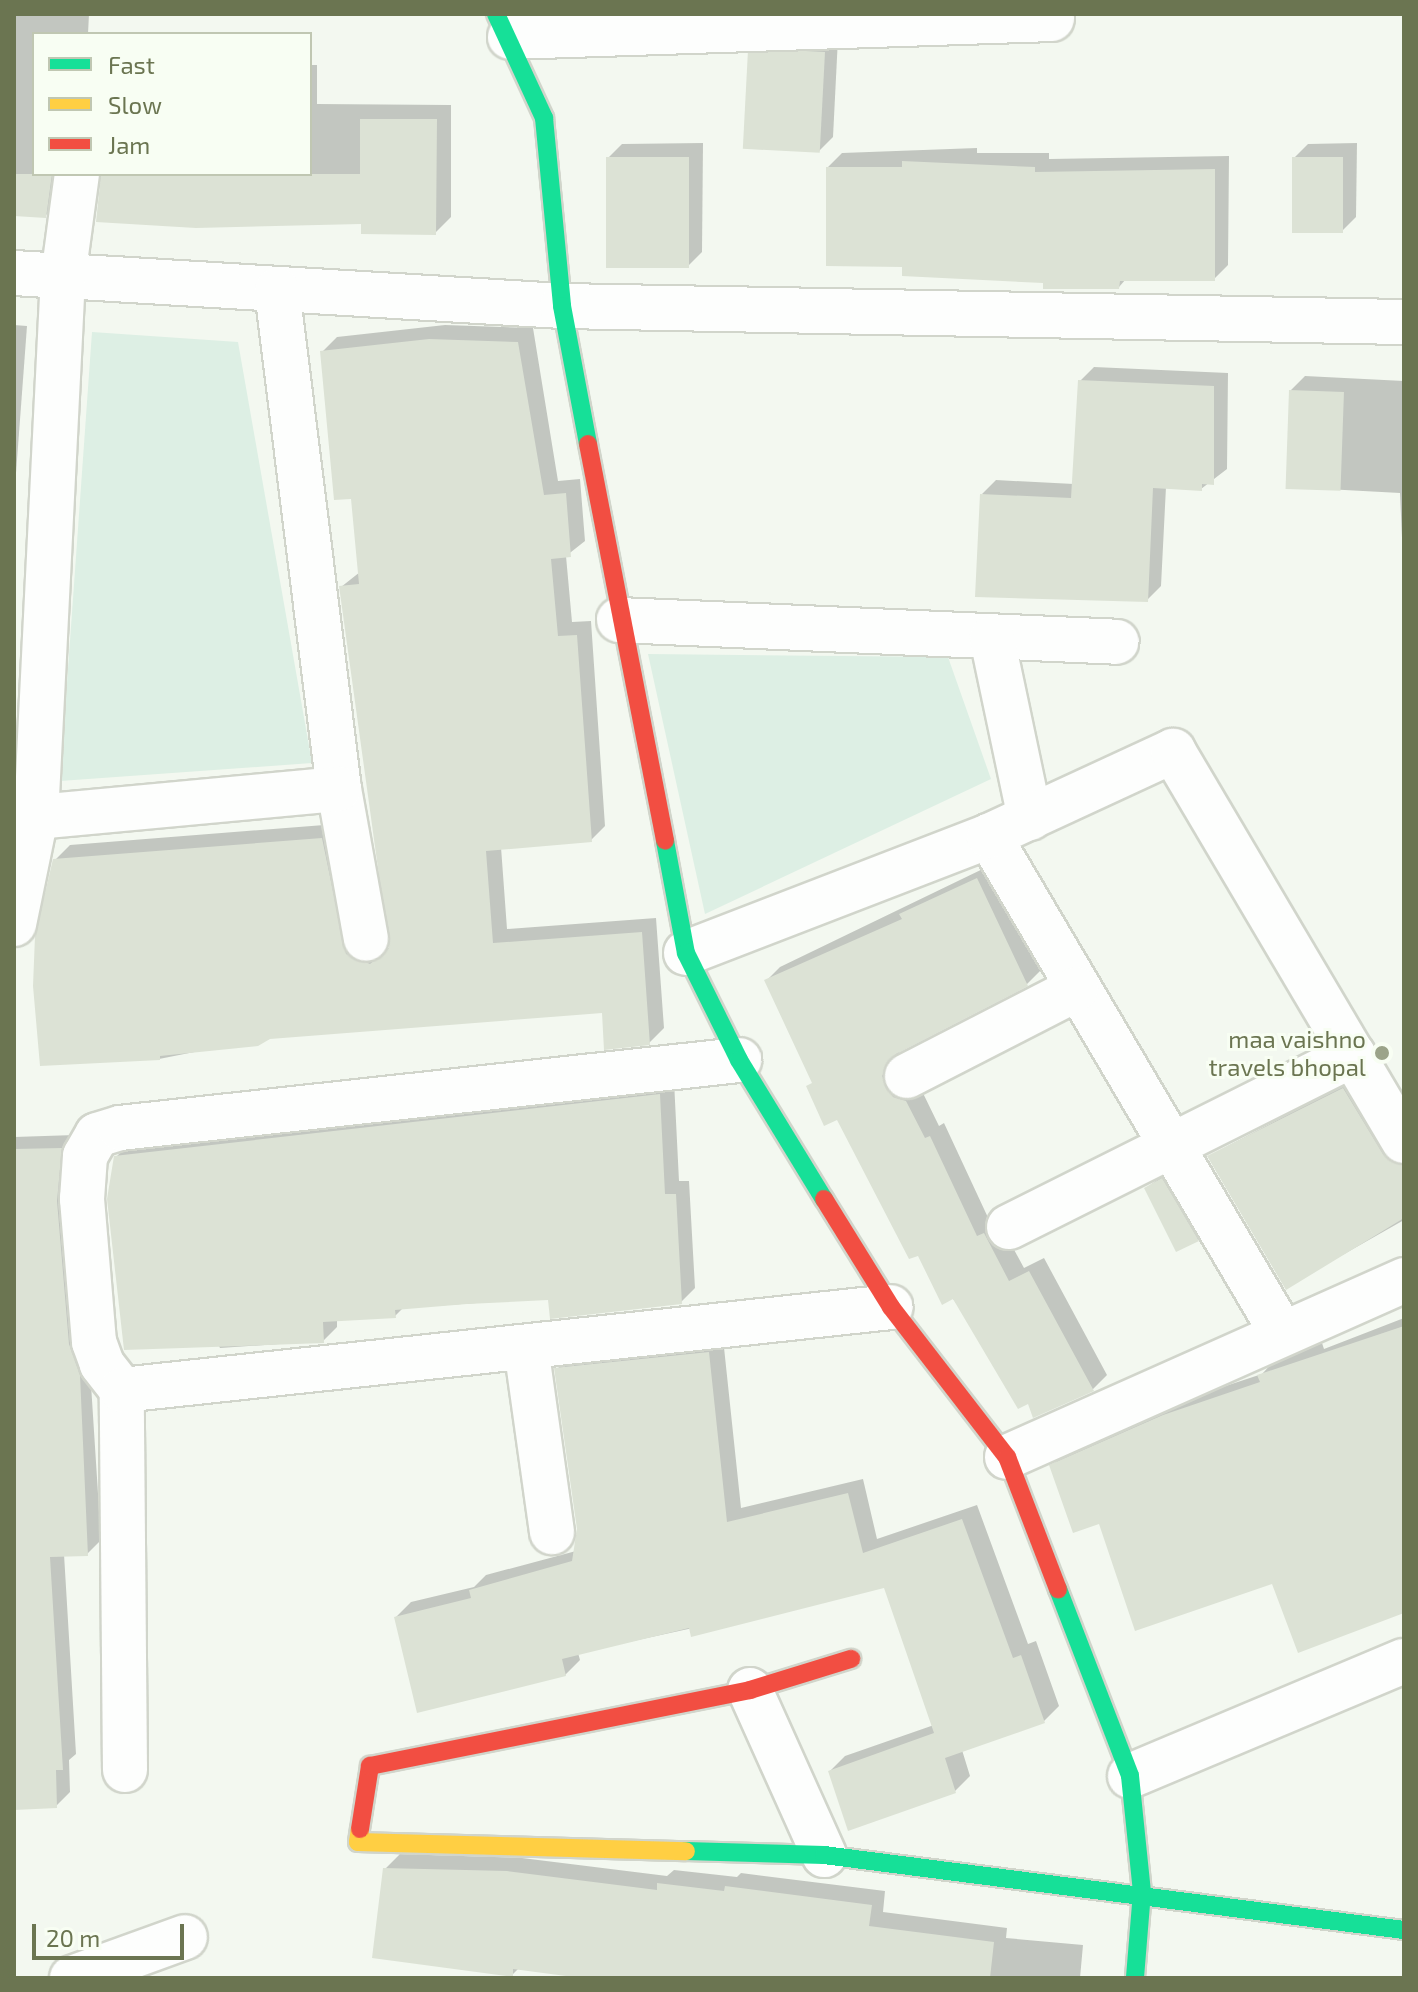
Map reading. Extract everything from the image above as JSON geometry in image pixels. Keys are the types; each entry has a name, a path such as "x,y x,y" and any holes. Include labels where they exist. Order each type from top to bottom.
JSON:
{"street":[{"path":"1052,19 503,26 544,118 562,306 619,620 686,953 739,1060 891,1307 1007,1457 1130,1776 1142,1892 1135,1978"},
{"path":"14,924 36,817 63,277 77,176"},
{"path":"14,273 562,306 1404,322"},
{"path":"277,290 339,789 366,939"},
{"path":"619,620 1117,642"},
{"path":"992,638 1030,818"},
{"path":"686,953 989,836 1173,751 1404,1141"},
{"path":"36,817 339,789"},
{"path":"989,836 1169,1148 1282,1333"},
{"path":"907,1076 1076,989"},
{"path":"1009,1227 1353,1055"},
{"path":"125,1770 122,1390 102,1364 94,1342 82,1199 85,1156 97,1135 120,1128 739,1060"},
{"path":"1007,1457 1404,1280"},
{"path":"122,1390 891,1307"},
{"path":"526,1347 552,1532"},
{"path":"851,1659 750,1690 370,1766 358,1842 824,1855 1142,1892 1404,1930"},
{"path":"1130,1776 1404,1661"},
{"path":"750,1690 824,1855"},
{"path":"72,1978 185,1937"}],"green space":[{"path":"92,332 238,342 312,763 60,781"},
{"path":"648,654 948,657 991,779 705,914"}],"building":[{"path":"748,48 825,52 820,153 743,149"},
{"path":"360,119 437,119 436,235 361,234 361,224 196,228 96,222 101,176 360,174"},
{"path":"606,157 689,157 689,268 606,268"},
{"path":"1292,157 1343,157 1343,233 1292,233"},
{"path":"902,161 1035,167 1035,172 1215,169 1215,281 1120,281 1119,289 1043,289 1043,283 902,276 902,267 826,266 826,167 902,167"},
{"path":"14,174 52,176 46,218 14,216"},
{"path":"429,339 518,342 544,495 566,493 571,557 551,559 558,636 577,635 592,842 486,851 493,943 642,932 650,1045 604,1050 602,1013 270,1039 258,1046 160,1056 160,1060 40,1066 33,986 35,936 53,859 322,838 346,954 370,964 389,948 339,586 359,584 351,499 334,500 320,351"},
{"path":"1078,380 1214,386 1214,485 1202,484 1202,491 1153,488 1148,602 975,597 980,494 1071,498"},
{"path":"1289,390 1344,392 1341,491 1286,489"},
{"path":"977,878 1028,986 896,1054 882,1076 893,1097 906,1101 925,1138 930,1136 977,1236 984,1233 1009,1281 1029,1271 1094,1391 1033,1418 1028,1404 1018,1409 953,1299 942,1305 918,1256 909,1259 837,1120 824,1126 806,1086 812,1083 764,980 902,919 899,914"},
{"path":"1343,1088 1383,1154 1404,1166 1404,1218 1286,1290 1207,1156"},
{"path":"660,1094 665,1194 676,1194 682,1304 550,1319 548,1300 467,1304 395,1310 396,1318 323,1322 324,1343 124,1350 107,1199 114,1156"},
{"path":"62,1148 57,1201 69,1344 80,1375 88,1556 50,1557 63,1770 56,1770 57,1808 14,1810 14,1149"},
{"path":"1162,1178 1199,1241 1176,1252 1144,1188"},
{"path":"1404,1326 1404,1613 1298,1653 1272,1584 1135,1631 1099,1524 1073,1533 1049,1465 1163,1415 1260,1382 1257,1375"},
{"path":"709,1352 727,1522 848,1493 863,1553 962,1519 1013,1658 1021,1655 1045,1723 945,1758 956,1793 848,1831 828,1771 934,1733 884,1588 691,1637 689,1628 562,1659 566,1676 417,1713 394,1617 471,1598 469,1590 572,1561 577,1529 554,1368"},
{"path":"383,1868 507,1871 657,1890 657,1883 724,1891 725,1886 872,1905 869,1926 994,1942 990,1978 581,1978 513,1969 513,1977 372,1958"}],"traffic: fast":[{"path":"496,14 544,118 562,306 588,444"},
{"path":"665,841 686,953 739,1060 824,1199"},
{"path":"1058,1589 1130,1776 1142,1892 1135,1978"},
{"path":"686,1851 824,1855 1404,1930"}],"traffic: slow":[{"path":"360,1829 358,1842 686,1851"}],"traffic: jam":[{"path":"588,444 665,841"},
{"path":"824,1199 891,1307 1007,1457 1058,1589"},
{"path":"360,1829 370,1766 750,1690 851,1659"}],"place":[{"name":"maa vaishno travels bhopal","path":"1382,1053"}]}
